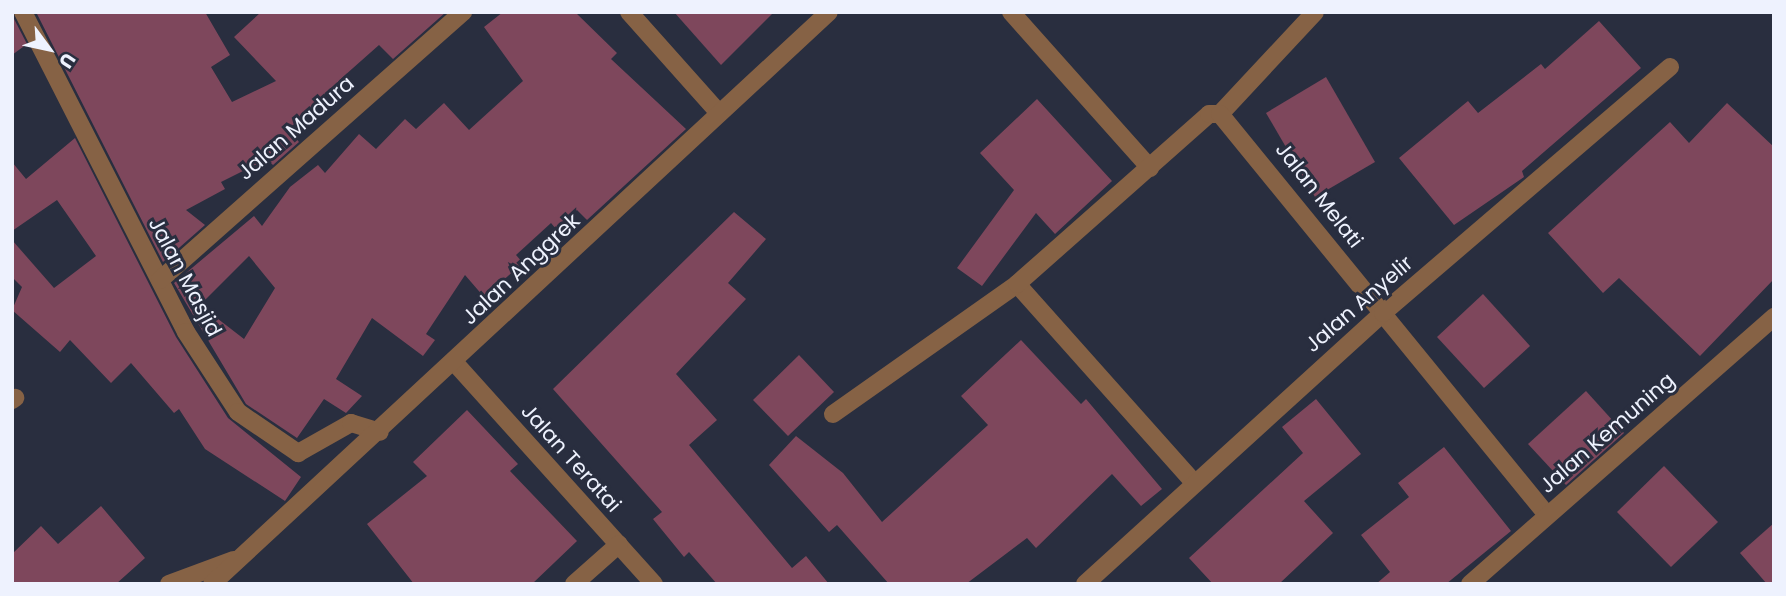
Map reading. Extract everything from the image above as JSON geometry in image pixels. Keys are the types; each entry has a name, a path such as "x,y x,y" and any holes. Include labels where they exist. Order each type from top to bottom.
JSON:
{"street":[{"name":"Jalan Masjid","path":"23,12 160,280 238,412 291,449 303,451 351,423 380,432"},
{"name":"Jalan Madura","path":"160,280 463,12"},
{"path":"629,12 719,113"},
{"name":"Jalan Anggrek","path":"212,584 455,363 829,12"},
{"path":"1011,12 1150,168"},
{"path":"833,414 1017,284 1209,114 1220,114 1315,12"},
{"name":"Jalan Anyelir","path":"1085,584 1382,313 1670,67"},
{"name":"Jalan Melati","path":"1220,114 1548,516"},
{"path":"1017,284 1194,483"},
{"name":"Jalan Kemuning","path":"1470,584 1774,317"},
{"name":"Jalan Teratai","path":"455,363 654,584"},
{"path":"574,584 619,544"},
{"name":"Jalan Anggrek","path":"169,584 242,557"}],"building":[{"path":"36,12 205,12 230,55 211,67 232,102 276,81 234,37 261,12 446,12 393,59 379,45 289,129 299,142 273,165 267,159 221,182 225,189 186,210 205,225 163,262"},
{"path":"503,12 575,12 617,53 611,59 686,129 587,220 577,210 556,229 551,223 516,255 523,263 484,297 465,275 426,334 435,340 423,356 372,318 336,379 362,396 346,413 324,399 297,438 246,404 174,283 254,216 262,226 290,187 318,165 325,173 359,134 376,149 405,119 416,129 444,103 469,130 523,81 484,27","holes":["249,256 275,288 244,339 200,305"]},
{"path":"674,12 774,12 721,65"},
{"path":"12,15 27,44 12,55"},
{"path":"1599,21 1641,68 1522,171 1524,177 1454,225 1399,158 1468,101 1478,113 1541,64 1545,69"},
{"path":"1326,77 1375,162 1315,197 1266,113"},
{"path":"1037,99 1112,181 1055,234 1036,213 982,286 957,268 1014,190 980,153"},
{"path":"1727,103 1774,147 1774,279 1700,356 1619,278 1603,293 1548,233 1670,122 1689,143"},
{"path":"75,138 176,337 228,418 301,477 285,501 205,449 179,409 174,413 131,363 111,383 70,340 60,352 12,310 22,287 12,277 12,240 54,288 96,256 57,200 12,231 12,162 26,179"},
{"path":"734,212 766,239 728,283 746,299 676,374 717,420 689,445 792,568 806,556 829,584 717,584 689,552 684,557 653,519 662,512 553,389"},
{"path":"1483,294 1530,346 1484,388 1437,337"},
{"path":"1021,340 1081,404 1086,399 1162,489 1141,506 1112,474 1036,548 1027,538 966,584 889,584 837,525 829,532 769,465 796,436 843,473 882,522 988,425 961,396"},
{"path":"799,355 834,392 788,436 753,400"},
{"path":"1586,391 1624,433 1566,485 1528,444"},
{"path":"1316,399 1361,454 1304,501 1333,533 1279,584 1213,584 1189,558 1303,453 1282,427"},
{"path":"467,410 518,464 510,471 577,541 532,584 414,584 367,524 427,476 413,462"},
{"path":"1444,447 1511,531 1446,584 1376,584 1390,572 1361,535 1409,497 1398,483"},
{"path":"1664,466 1718,522 1671,567 1617,512"},
{"path":"101,506 145,558 116,584 12,584 12,554 41,526 58,544"},
{"path":"1774,523 1774,584 1767,584 1740,553"}]}
